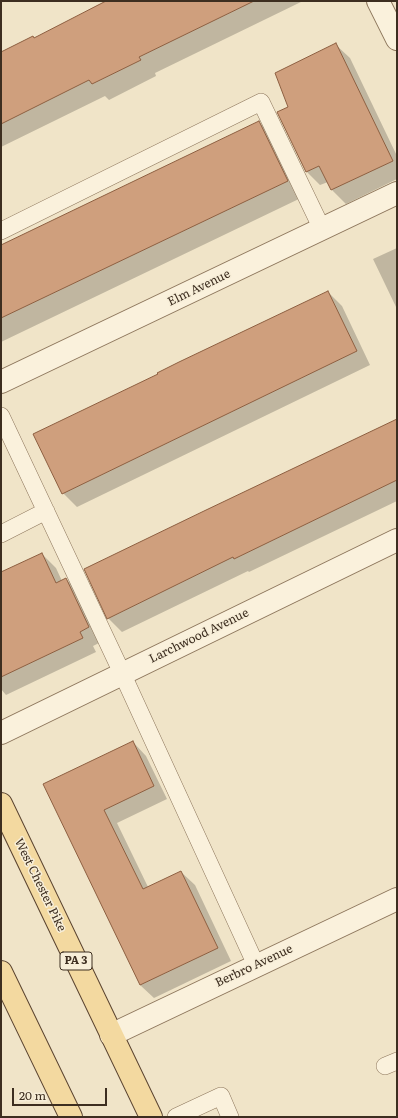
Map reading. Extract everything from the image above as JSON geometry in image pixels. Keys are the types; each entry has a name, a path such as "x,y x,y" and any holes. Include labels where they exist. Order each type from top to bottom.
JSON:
{"main road":[{"name":"West Chester Pike","path":"1,804 151,1117"},
{"path":"1,972 71,1117"}],"street":[{"path":"378,1 397,38"},
{"name":"Elm Avenue","path":"1,382 397,193"},
{"name":"Larchwood Avenue","path":"1,732 397,540"},
{"name":"Berbro Avenue","path":"111,1035 397,899"}],"lane":[{"path":"1,231 261,102 322,229"},
{"path":"1,416 122,673 256,965"},
{"path":"1,534 46,511"},
{"path":"176,1117 221,1096 230,1117"}],"building":[{"path":"106,1 254,1 139,57 141,60 92,84 89,80 1,124 1,52 33,36 34,38"},
{"path":"336,43 393,161 331,190 319,166 306,172 277,112 288,107 275,73"},
{"path":"259,121 288,181 1,318 1,245"},
{"path":"328,291 357,351 62,494 33,434"},
{"path":"397,419 397,480 234,559 233,557 107,619 84,569"},
{"path":"42,553 56,583 66,578 89,627 80,632 83,638 1,677 1,572"},
{"path":"133,741 154,786 104,810 143,889 181,871 218,948 140,985 43,784"}]}
